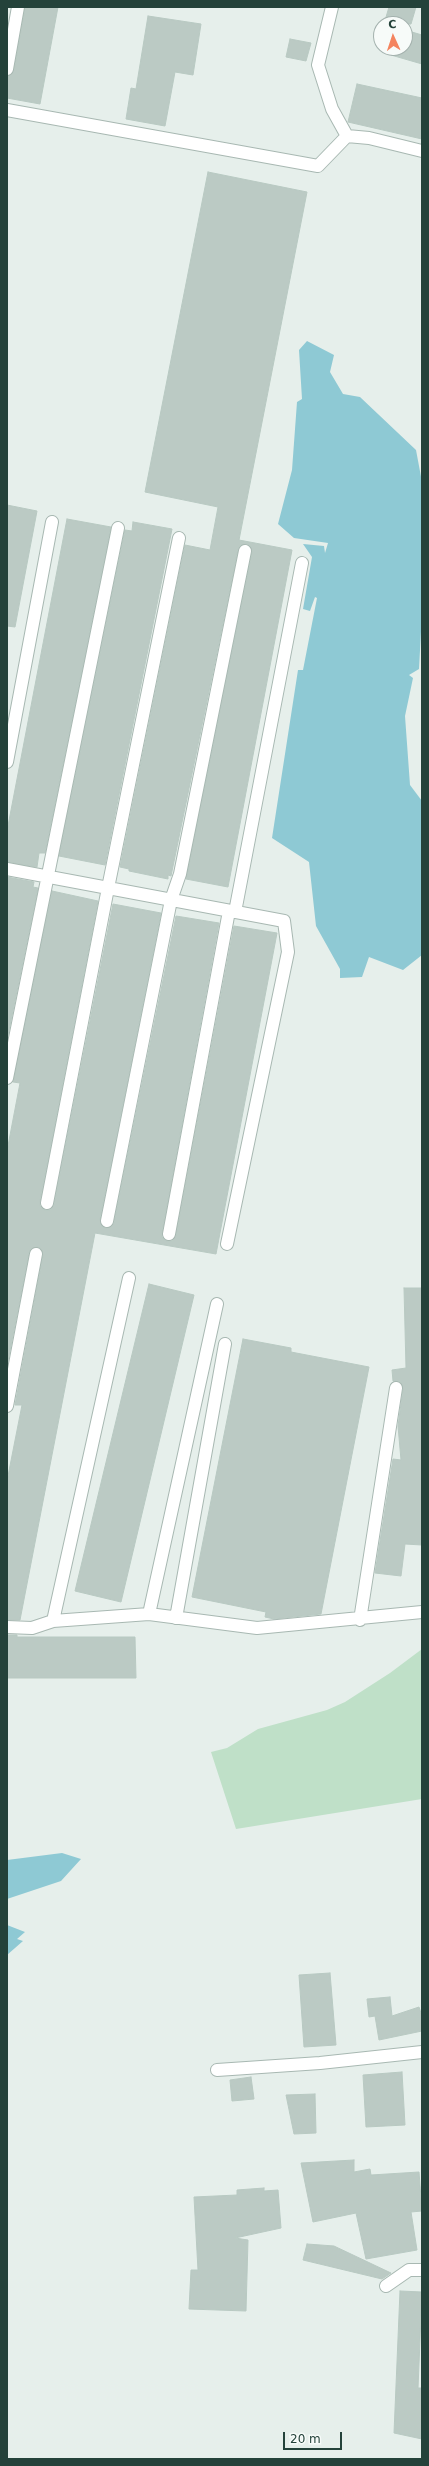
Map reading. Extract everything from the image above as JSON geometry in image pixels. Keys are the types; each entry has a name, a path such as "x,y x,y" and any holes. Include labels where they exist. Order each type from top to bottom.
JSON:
{"lane":[{"path":"7,69 18,7"},
{"path":"332,7 318,65 332,109 347,136"},
{"path":"7,110 318,166 347,136"},
{"path":"347,136 370,138 422,151"},
{"path":"7,762 52,522"},
{"path":"7,1078 118,528"},
{"path":"47,1203 108,888 179,538"},
{"path":"107,1221 171,900 180,874 245,550"},
{"path":"169,1234 302,563"},
{"path":"7,869 284,922 288,952 227,1244"},
{"path":"7,1406 36,1254"},
{"path":"53,1621 128,1278"},
{"path":"149,1614 217,1304"},
{"path":"176,1618 225,1344"},
{"path":"360,1620 396,1388"},
{"path":"7,1627 32,1628 53,1621 149,1614 257,1628 360,1620 422,1612"},
{"path":"217,2070 320,2063 422,2052"},
{"path":"386,2286 409,2270 422,2270"}],"green space":[{"path":"422,1649 422,1799 236,1829 211,1752 227,1748 258,1729 327,1710 345,1702 390,1673"}],"water":[{"path":"307,341 334,355 330,372 343,394 360,397 416,450 422,482 422,613 419,669 409,675 413,678 405,716 410,785 422,801 422,955 403,970 369,957 362,977 340,978 340,969 316,926 309,862 272,838 298,670 303,670 317,598 315,597 310,611 303,609 312,557 303,544 324,546 325,553 328,543 294,538 278,524 292,470 297,402 302,399 299,350"},
{"path":"62,1853 81,1859 61,1881 7,1899 7,1860"},
{"path":"7,1925 25,1932 17,1939 23,1941 7,1955"}],"building":[{"path":"25,7 58,7 40,104 7,98 7,76 14,70"},
{"path":"389,7 416,7 413,17 386,16"},
{"path":"148,16 201,24 193,75 175,72 165,126 126,119 131,88 136,89"},
{"path":"413,32 422,35 422,64 394,56 413,56"},
{"path":"290,39 311,43 306,61 286,57"},
{"path":"357,84 422,98 422,139 348,122"},
{"path":"208,172 307,192 239,540 292,550 228,887 186,879 252,552 250,546 246,544 240,546 238,550 171,876 168,875 168,879 129,871 129,869 120,867 185,545 210,550 218,507 145,492"},
{"path":"7,505 37,511 15,627 7,626"},
{"path":"67,519 111,527 45,853 39,853 37,867 7,862 7,831"},
{"path":"133,522 172,529 105,865 59,856 125,530 132,531"},
{"path":"7,877 34,882 33,887 38,888 7,1040"},
{"path":"52,891 98,901 40,1202 40,1206 45,1210 50,1210 54,1204 113,904 161,913 100,1220 102,1226 106,1228 112,1226 114,1222 176,916 219,923 162,1233 162,1237 167,1241 172,1241 176,1235 234,926 277,933 216,1254 95,1233 20,1620 7,1620 7,1481 22,1405 15,1405 43,1255 41,1249 37,1247 31,1249 29,1253 7,1366 7,1151 20,1083 13,1082"},
{"path":"149,1284 194,1295 121,1602 75,1591"},
{"path":"404,1288 422,1288 422,1545 405,1544 401,1576 375,1573 393,1459 401,1460 398,1426 403,1389 400,1382 393,1381 392,1370 406,1368"},
{"path":"243,1339 291,1348 291,1352 369,1367 321,1614 274,1619 265,1617 266,1612 192,1597"},
{"path":"7,1635 17,1635 17,1637 135,1637 136,1678 7,1678"},
{"path":"330,1973 336,2045 304,2047 299,1975"},
{"path":"390,1997 392,2016 419,2007 422,2016 422,2031 379,2040 375,2016 369,2017 367,1999"},
{"path":"402,2072 405,2125 366,2127 363,2075"},
{"path":"251,2077 254,2099 232,2101 230,2080"},
{"path":"315,2094 316,2133 294,2134 286,2095"},
{"path":"354,2160 354,2172 370,2169 371,2175 419,2172 422,2211 411,2212 417,2250 366,2259 356,2213 313,2222 301,2163"},
{"path":"264,2188 264,2191 278,2190 281,2228 235,2238 248,2240 246,2311 189,2309 191,2270 198,2270 194,2197 237,2195 237,2190"},
{"path":"307,2244 334,2246 391,2273 382,2279 303,2260"},
{"path":"400,2291 422,2292 418,2388 422,2388 422,2439 394,2433"}]}
